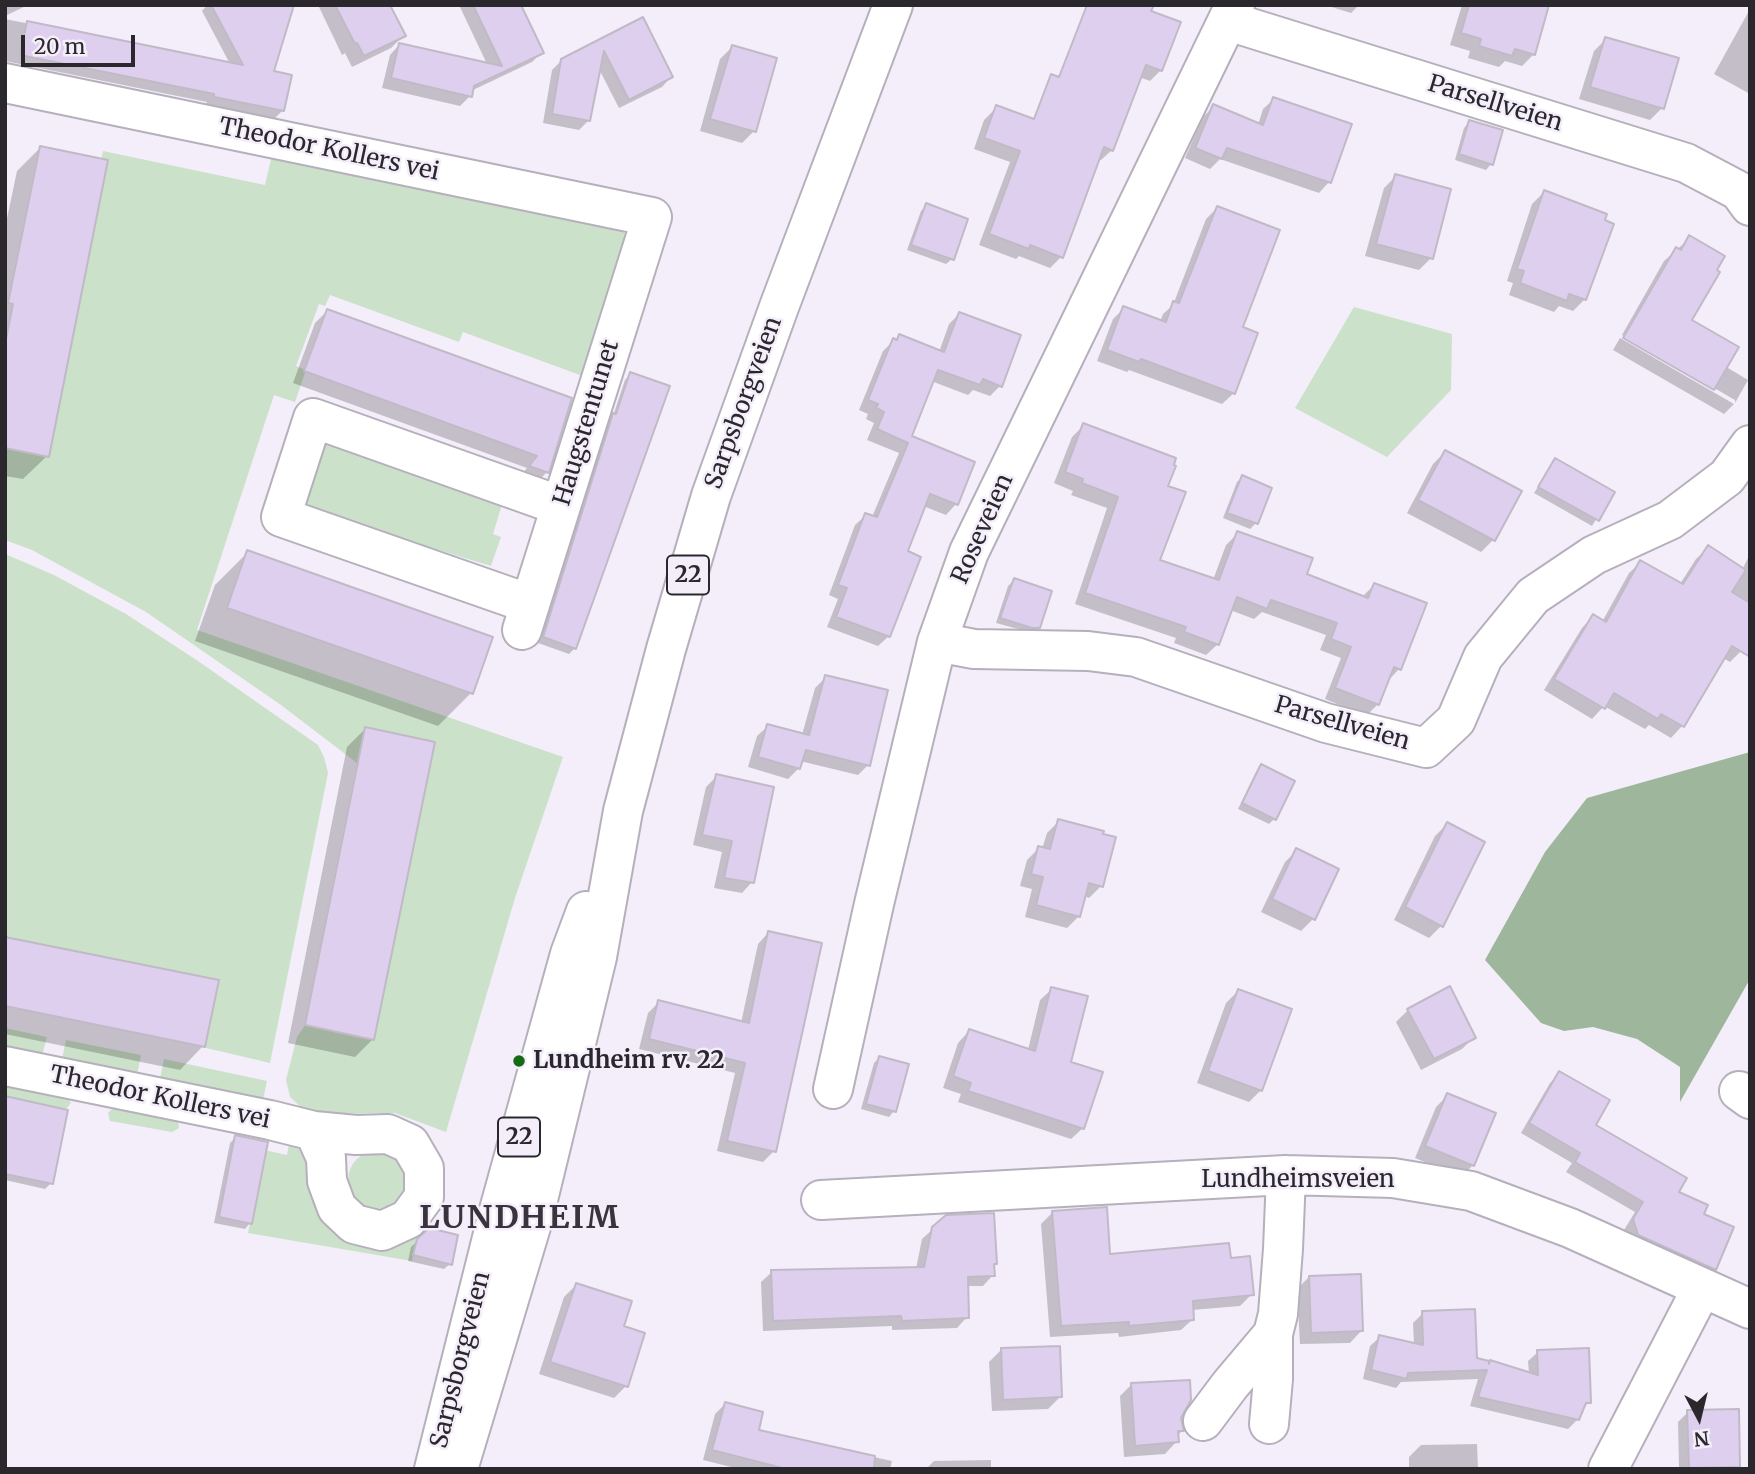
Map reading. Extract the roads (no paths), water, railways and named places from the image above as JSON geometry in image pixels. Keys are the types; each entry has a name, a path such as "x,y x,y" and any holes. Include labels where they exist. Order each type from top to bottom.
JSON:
{"main road":[{"name":"Sarpsborgveien","path":"458,1469 533,1220 597,957 623,811 666,649 711,496 770,331 894,5"},
{"name":"Parsellveien","path":"1231,13 1686,163 1739,191 1750,206"},
{"name":"Roseveien","path":"833,1089 937,642 969,552 1231,13"},
{"name":"Theodor Kollers vei","path":"5,83 652,217"},
{"name":"Haugstentunet","path":"561,506 313,418 281,517 526,617 561,506 652,217"},
{"name":"Parsellveien","path":"937,642 974,649 1088,651 1136,657 1325,723 1426,748 1456,720 1483,657 1533,596 1594,555 1670,520 1727,477 1750,445"},
{"name":"Sarpsborgveien","path":"434,1469 499,1210 570,954 623,811"},
{"name":"Theodor Kollers vei","path":"5,1066 270,1120 314,1132"},
{"name":"Lundheimsveien","path":"821,1200 1286,1175 1393,1178 1471,1191 1570,1228 1750,1309"},
{"path":"1269,1424 1273,1334 1279,1314 1286,1175"},
{"path":"1608,1469 1702,1288"},
{"path":"1203,1421 1273,1334"}],"place":[{"name":"Lundheim rv. 22","path":"519,1061"}],"district":[{"name":"LUNDHEIM","path":"520,1219"}]}
